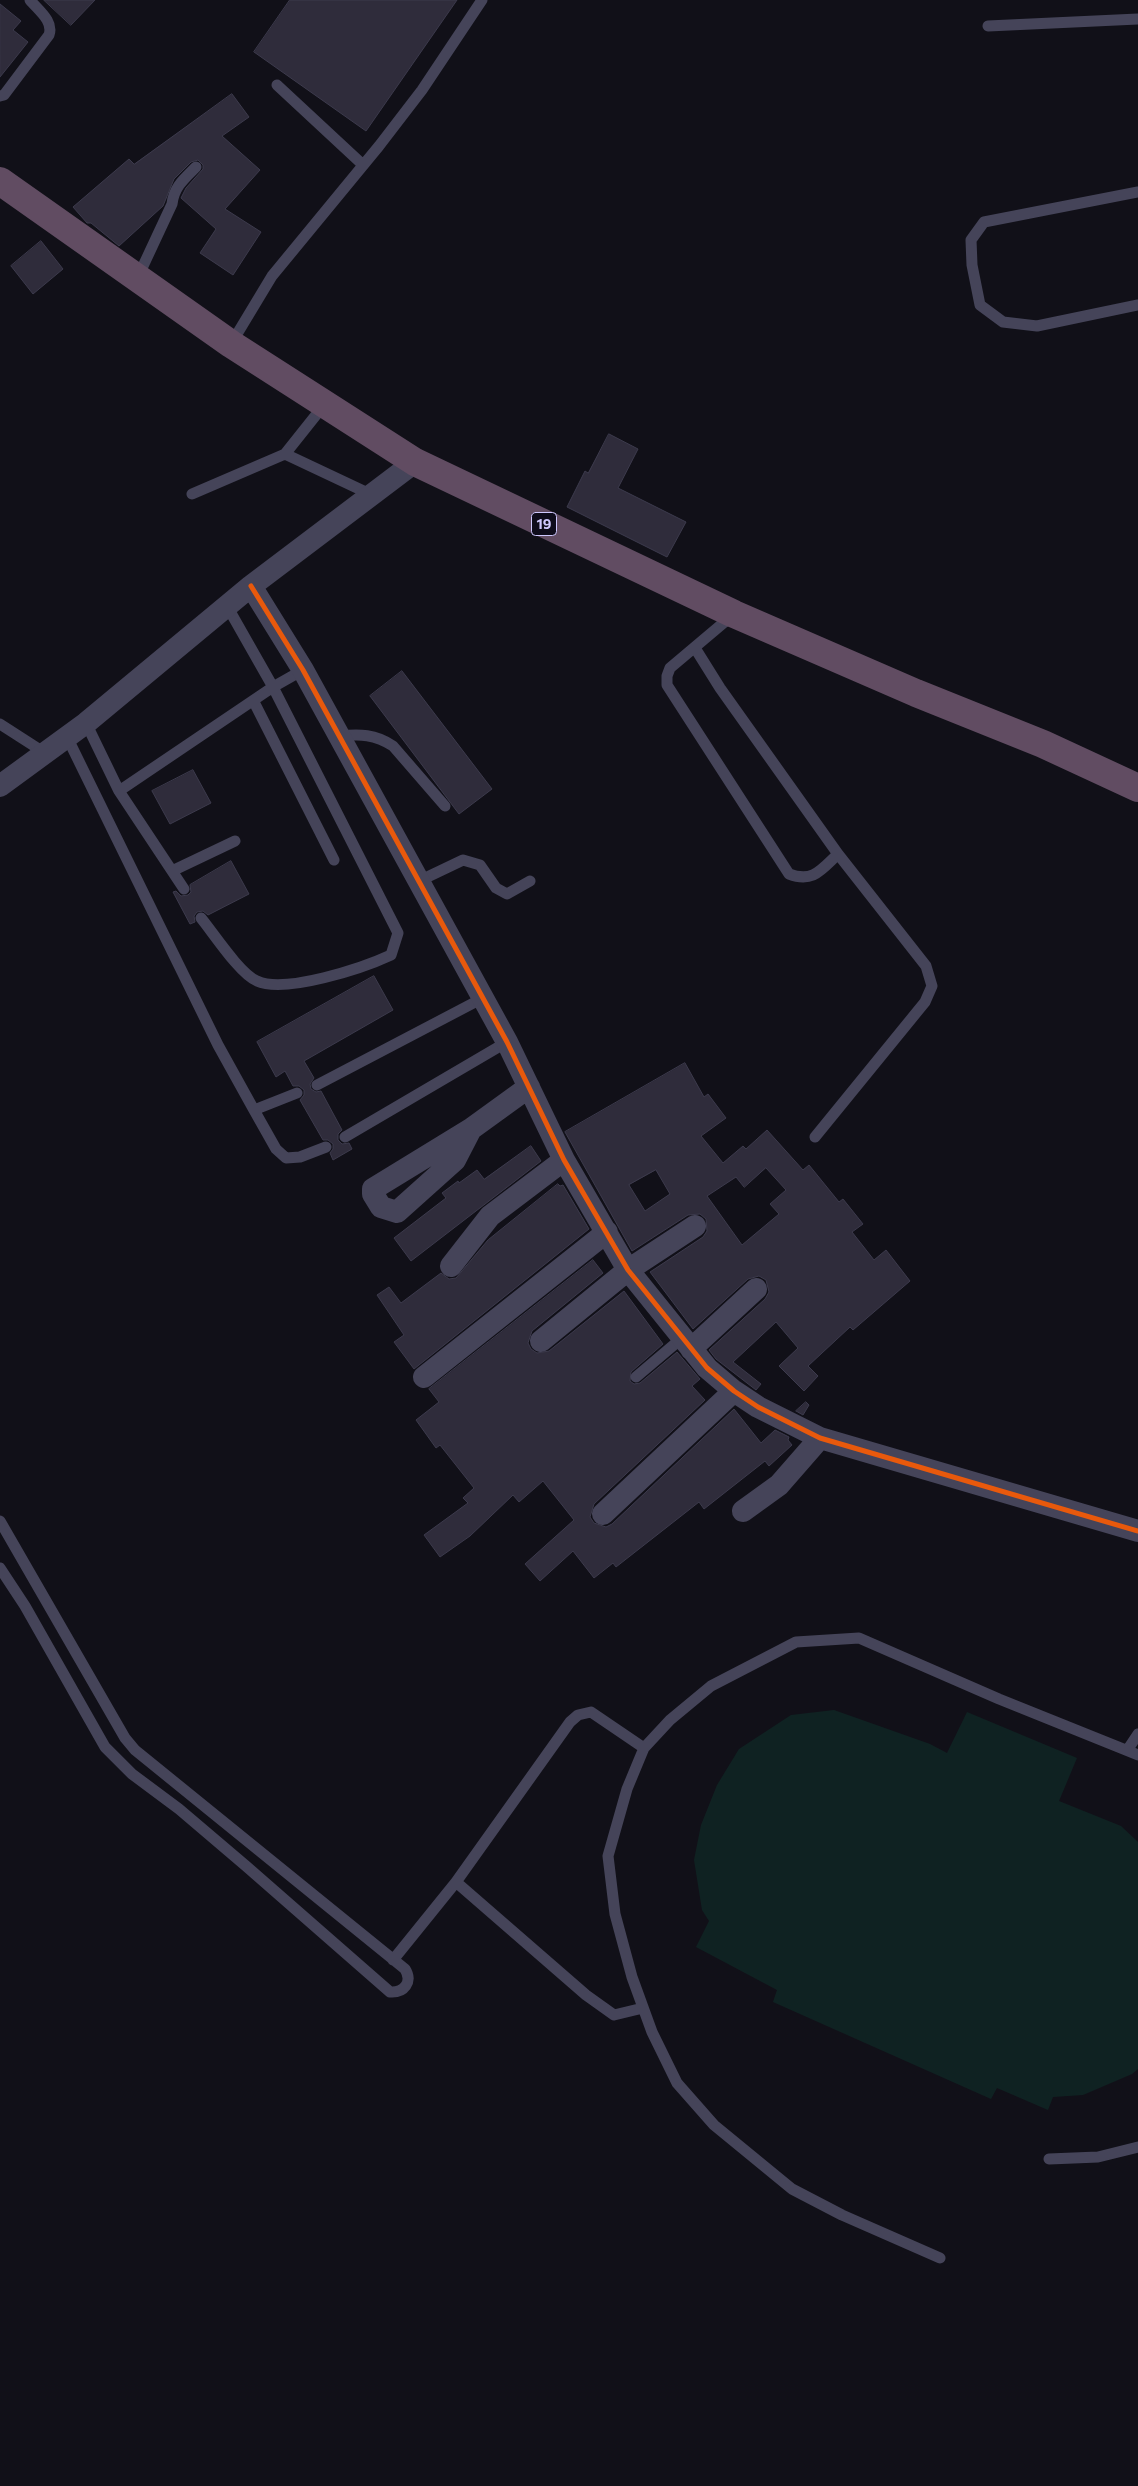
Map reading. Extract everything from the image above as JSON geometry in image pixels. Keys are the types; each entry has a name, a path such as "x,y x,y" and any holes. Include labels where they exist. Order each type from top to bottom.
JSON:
{"highway":[{"name":"19","path":"2,185 231,344 415,462 734,614 916,693 1044,744 1135,787"}],"street":[{"path":"0,786 67,738 251,586 415,462"},
{"path":"251,586 303,670 340,736 507,1042 564,1160 628,1270 707,1368 734,1391 758,1406 820,1438 1138,1532"},
{"path":"471,1129 530,1087"},
{"path":"451,1266 490,1216 564,1160"},
{"path":"541,1341 628,1270 695,1226"},
{"path":"424,1377 607,1232"},
{"path":"686,1344 756,1289"},
{"path":"603,1514 734,1391"},
{"path":"744,1511 779,1486 820,1438"}],"lane":[{"path":"0,96 4,95 51,29 48,22 30,0"},
{"path":"231,344 272,276 362,164 379,146 422,90 482,0"},
{"path":"988,26 1138,19"},
{"path":"277,85 362,164"},
{"path":"137,278 172,204 174,193 181,182 196,168"},
{"path":"1138,192 984,222 971,240 972,265 980,305 1003,322 1037,326 1138,305"},
{"path":"192,494 285,454 324,405"},
{"path":"285,454 372,495"},
{"path":"202,918 237,964 257,981 282,986 363,968 391,956 398,932 273,687 227,606"},
{"path":"734,614 695,648 683,654 670,668 667,676 667,685 789,874 802,878 816,874 838,854"},
{"path":"695,648 720,688 838,854 926,966 932,986 925,1002 815,1137"},
{"path":"118,791 254,702 273,687 303,670"},
{"path":"254,702 334,860"},
{"path":"86,723 118,791 184,889"},
{"path":"0,724 45,753"},
{"path":"340,736 364,734 384,740 393,746 446,806"},
{"path":"67,738 218,1045 276,1149 286,1158 300,1157 326,1147"},
{"path":"172,871 235,841"},
{"path":"419,881 463,860 480,866 496,888 507,894 530,881"},
{"path":"317,1085 482,998"},
{"path":"346,1137 507,1042"},
{"path":"254,1110 297,1093"},
{"path":"636,1376 686,1344"},
{"path":"0,1521 125,1738 135,1750 393,1960 408,1975 408,1982 399,1992 390,1992 246,1866 117,1760 105,1747 25,1606 0,1568"},
{"path":"940,2258 842,2215 792,2189 714,2125 677,2083 652,2032 643,2008 615,1914 608,1856 628,1789 644,1748 670,1720 712,1686 796,1642 859,1638 999,1698 1133,1752 1138,1734"},
{"path":"393,1960 456,1882 570,1722 578,1715 591,1712 644,1748"},
{"path":"456,1882 586,1995 614,2015 643,2008"},
{"path":"1049,2158 1098,2157 1138,2146"}],"green space":[{"path":"834,1710 930,1744 947,1753 967,1712 1077,1758 1059,1801 1121,1826 1138,1842 1138,2069 1132,2074 1083,2095 1053,2097 1048,2110 997,2088 991,2099 773,2002 777,1990 696,1947 709,1921 702,1910 694,1860 701,1825 717,1785 739,1749 791,1715"}],"building":[{"path":"44,0 95,0 71,25"},
{"path":"290,0 457,0 366,131 254,52"},
{"path":"0,4 21,21 13,30 28,42 0,77"},
{"path":"232,94 249,117 222,136 260,170 225,209 261,232 233,275 200,253 216,229 181,198 186,188 203,169 203,165 198,160 191,162 174,179 163,206 119,246 91,223 87,223 73,207 129,159 134,164"},
{"path":"41,241 63,269 33,294 11,266"},
{"path":"609,434 638,449 618,488 686,522 667,557 567,507 585,471 588,473"},
{"path":"402,671 492,789 459,814 370,696"},
{"path":"193,770 211,803 170,824 152,791"},
{"path":"231,861 249,894 208,915 203,911 197,912 194,916 195,922 190,924 173,892 176,891 181,896 188,895 191,892 190,885"},
{"path":"374,976 393,1010 304,1061 314,1078 310,1084 311,1089 316,1092 321,1091 342,1130 338,1134 338,1140 342,1144 349,1143 352,1149 333,1160 330,1153 333,1149 333,1144 328,1140 323,1140 300,1100 304,1095 304,1090 299,1086 293,1086 285,1071 276,1077 257,1042"},
{"path":"685,1063 704,1097 708,1094 726,1118 701,1136 723,1163 743,1146 746,1149 767,1130 803,1170 809,1165 839,1202 843,1199 863,1224 852,1232 874,1260 886,1250 910,1281 853,1330 850,1327 808,1366 818,1376 804,1391 779,1366 798,1348 776,1322 733,1362 761,1384 756,1390 716,1359 709,1350 765,1299 769,1292 766,1280 759,1276 748,1279 693,1329 650,1272 703,1237 707,1231 706,1219 700,1214 688,1215 632,1251 565,1132","holes":["766,1168 786,1190 770,1204 779,1214 742,1245 707,1196 736,1177 744,1187","656,1170 670,1194 645,1211 629,1185"]},
{"path":"531,1146 541,1161 411,1261 394,1238 446,1198 442,1193 458,1181 459,1183 477,1170 484,1179"},
{"path":"558,1184 560,1186 563,1185 589,1229 414,1369 394,1342 404,1335 377,1295 389,1287 401,1303 441,1273 449,1279 456,1278 488,1240"},
{"path":"593,1260 603,1273 532,1331 528,1343 531,1349 537,1353 549,1351 624,1291 663,1344 631,1372 630,1381 634,1384 640,1383 677,1352 700,1379 692,1386 705,1400 594,1504 590,1517 594,1523 606,1527 612,1524 734,1409 761,1443 775,1430 789,1437 788,1440 792,1445 769,1466 765,1461 704,1509 699,1502 616,1567 613,1563 594,1578 573,1551 540,1581 525,1564 574,1520 543,1481 519,1502 513,1495 470,1536 440,1557 424,1535 468,1503 463,1498 474,1488 440,1445 436,1448 416,1420 439,1402 429,1389"},
{"path":"806,1402 809,1405 803,1415 796,1411"}],"cycle path":[{"path":"251,586 303,670 507,1042 564,1160 628,1270 707,1368 734,1391 758,1407 820,1438 1138,1531"}]}
